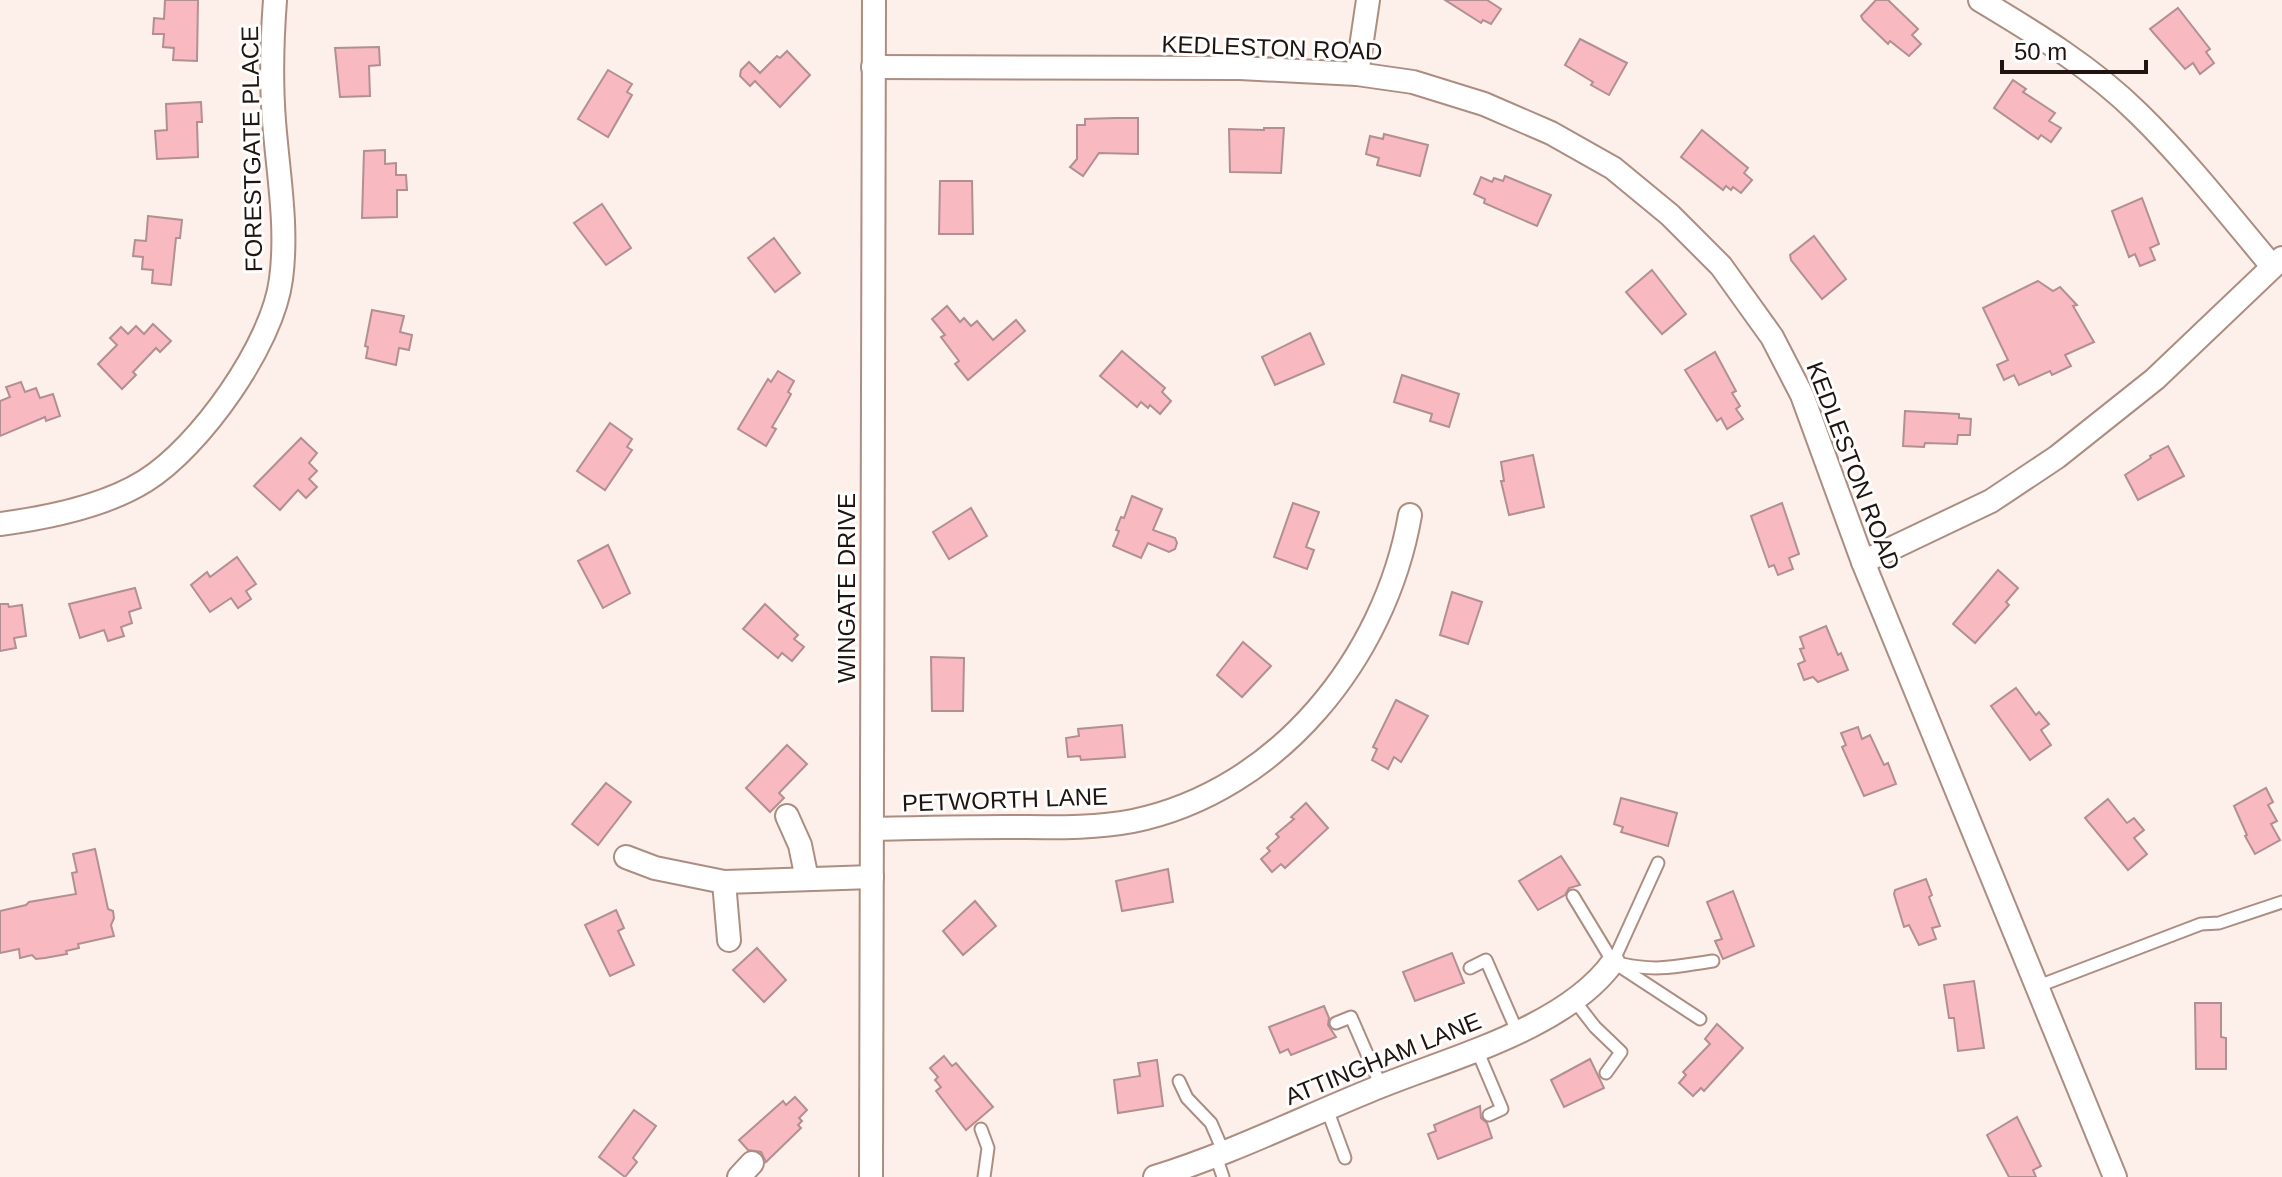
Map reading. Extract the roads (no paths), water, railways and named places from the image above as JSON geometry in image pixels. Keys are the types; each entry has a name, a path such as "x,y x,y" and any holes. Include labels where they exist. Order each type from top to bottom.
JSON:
{"street":[{"name":"FORESTGATE PLACE","path":"0,524 36,520 70,511 145,481 206,424 251,362 277,302 282,277 281,181 273,93 275,0"},
{"name":"WINGATE DRIVE","path":"871,1177 874,0"},
{"path":"1357,74 1368,0"},
{"path":"1863,562 1991,501 2057,457 2155,379 2277,262 2139,113 2035,33 1980,0"},
{"name":"KEDLESTON ROAD","path":"873,67 1240,68 1357,74 1413,82 1484,104 1551,133 1613,168 1670,215 1721,266 1772,337 1802,395 1863,562 2115,1177"},
{"name":"PETWORTH LANE","path":"872,829 1085,827 1121,822 1189,805 1242,777 1281,746 1314,713 1359,653 1378,619 1404,551 1410,515"},
{"path":"787,816 800,845 807,879"},
{"path":"626,857 655,868 724,882 872,877"},
{"path":"724,882 729,940"},
{"name":"ATTINGHAM LANE","path":"1155,1177 1221,1162 1327,1109 1477,1050 1592,989 1613,962"}],"lane":[{"path":"1613,962 1658,863"},
{"path":"1573,896 1613,962 1700,1019"},
{"path":"2036,987 2201,924 2219,923 2282,902"},
{"path":"1470,968 1486,960 1517,1031"},
{"path":"1613,962 1648,970 1713,961"},
{"path":"1574,1000 1595,1027 1621,1052 1606,1073"},
{"path":"1336,1023 1351,1017 1381,1086"},
{"path":"1477,1050 1502,1109 1489,1115"},
{"path":"1179,1081 1187,1098 1211,1123 1221,1162"},
{"path":"1327,1109 1345,1158"},
{"path":"981,1129 988,1148 984,1177"}]}
